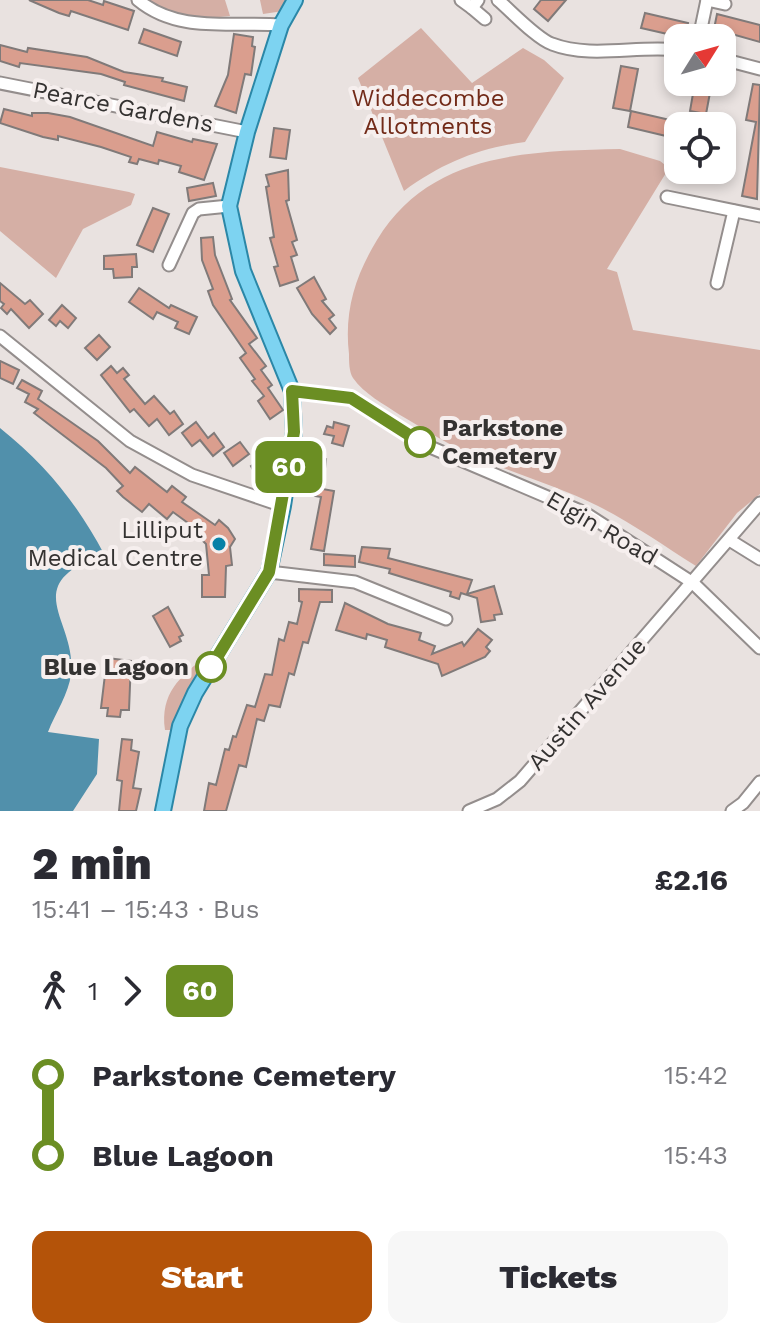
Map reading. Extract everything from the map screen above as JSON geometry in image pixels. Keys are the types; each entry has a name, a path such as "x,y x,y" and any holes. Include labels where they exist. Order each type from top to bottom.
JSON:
{"main road":[{"path":"163,811 180,726 195,693 269,572 283,506 294,432 292,391 243,271 229,206 247,132 281,25 295,0"}],"street":[{"path":"138,0 166,17 197,25 281,25"},
{"path":"461,0 475,4 485,19"},
{"path":"702,24 707,0 725,4"},
{"path":"502,1 551,44 603,51 647,46 664,48"},
{"path":"736,63 760,69"},
{"name":"Pearce Gardens","path":"0,83 247,132"},
{"path":"667,197 760,216"},
{"path":"169,265 193,213 199,209 229,206"},
{"path":"717,283 734,211"},
{"path":"0,336 130,441 192,475 283,506"},
{"name":"Elgin Road","path":"292,391 351,398 434,450 585,513 693,583 760,648"},
{"name":"Austin Avenue","path":"469,811 497,799 520,781 731,541 760,503"},
{"path":"731,541 760,559"},
{"path":"269,572 355,582 446,619"},
{"path":"732,811 760,782"}],"green space":[{"path":"148,0 225,0 230,16 188,16"},
{"path":"260,0 296,0 290,10 263,14"},
{"name":"Widdecombe Allotments","path":"421,28 472,83 523,48 544,60 564,78 525,142 462,158 432,172 404,191 358,78"},
{"name":"Parkstone Cemetery","path":"620,149 664,164 664,176 607,269 617,272 633,330 760,350 760,494 737,513 696,566 598,506 474,456 437,437 368,394 350,370 348,324 357,281 377,240 399,211 425,189 453,173 518,155"},
{"path":"0,167 135,194 131,205 83,229 56,278 0,231"},
{"path":"206,656 174,730 165,730 164,717 169,696 180,679"}],"water":[{"name":"Blue Lagoon","path":"0,428 59,485 104,554 78,566 63,579 56,592 71,654 71,674 65,696 48,732 99,739 97,774 73,811 0,811"}],"building":[{"path":"29,0 88,0 103,5 104,1 134,11 128,30 71,11 69,16 59,13"},
{"path":"541,0 566,0 548,21 534,9"},
{"path":"645,13 688,23 664,24 664,33 641,28"},
{"path":"717,14 760,25 760,42 736,35 736,24 715,24"},
{"path":"144,29 181,42 177,56 139,43"},
{"path":"234,34 253,37 252,46 255,47 251,75 245,74 236,113 215,106 228,75"},
{"path":"0,45 27,52 28,48 87,57 124,72 163,78 162,81 187,87 184,101 124,85 125,82 101,74 20,63 19,67 0,61"},
{"path":"621,66 638,69 630,111 613,108"},
{"path":"753,84 760,85 757,199 742,196 756,122 746,120"},
{"path":"693,96 709,96 706,112 690,111"},
{"path":"4,109 32,116 32,113 48,113 70,117 153,146 157,132 192,142 193,139 217,144 204,180 179,172 181,166 139,159 137,164 129,162 131,157 101,147 58,136 58,140 43,137 0,123"},
{"path":"631,111 664,119 664,136 628,127"},
{"path":"274,128 290,130 286,159 270,157"},
{"path":"288,170 289,200 286,201 297,240 292,242 297,255 291,257 298,280 280,286 270,238 274,237 266,175"},
{"path":"213,183 216,196 189,201 187,188"},
{"path":"153,208 169,214 153,252 137,245"},
{"path":"213,237 215,255 230,300 257,338 249,344 266,366 261,370 272,385 268,388 283,410 270,419 258,401 264,396 240,358 246,353 213,305 208,291 213,289 202,260 201,238"},
{"path":"136,254 137,267 132,267 132,277 114,278 113,269 104,269 104,256"},
{"path":"314,277 326,299 322,301 334,315 329,319 336,328 330,334 312,314 297,288"},
{"path":"0,283 25,304 30,300 43,314 29,328 11,309 7,314 1,308 4,304 0,301"},
{"path":"139,288 169,308 171,305 197,317 189,334 175,328 178,322 157,312 153,319 129,302"},
{"path":"62,305 76,318 68,328 60,321 56,326 49,320"},
{"path":"99,335 110,347 97,360 85,348"},
{"path":"0,361 19,370 13,384 0,378"},
{"path":"111,366 117,373 123,368 129,375 124,379 145,404 154,396 170,414 174,411 183,424 169,435 157,419 149,426 134,409 130,412 101,375"},
{"path":"22,380 42,391 38,399 98,441 130,473 135,467 167,492 172,486 186,497 182,502 215,525 219,520 228,528 235,539 230,547 232,565 226,566 225,597 202,597 202,575 209,575 206,544 200,538 203,534 173,512 167,519 149,504 142,512 123,497 117,491 123,486 106,468 34,413 38,409 25,402 29,394 17,388"},
{"path":"196,422 208,438 214,433 224,447 213,456 200,440 192,446 182,433"},
{"path":"334,422 349,426 343,446 332,443 334,436 324,434 327,426 333,428"},
{"path":"240,442 249,454 233,466 224,453"},
{"path":"266,457 272,468 257,477 251,466"},
{"path":"313,457 326,459 324,478 305,470 307,460 312,461"},
{"path":"317,488 334,491 324,551 311,549 321,497 315,496"},
{"path":"362,547 390,549 388,558 472,580 467,594 494,586 502,614 494,615 495,620 481,622 477,598 461,593 459,599 450,596 451,592 389,573 390,569 359,562"},
{"path":"324,554 355,556 355,567 324,565"},
{"path":"299,589 332,590 332,602 320,602 308,643 303,642 294,675 289,673 280,707 269,705 264,721 257,719 246,767 239,765 226,811 204,811 209,783 216,785 225,749 229,750 233,736 236,737 247,705 255,707 265,674 272,675 279,639 284,641 289,622 297,624 302,602 299,601"},
{"path":"345,603 388,624 421,633 419,640 435,646 432,654 462,642 464,646 478,629 492,640 486,647 490,651 485,657 442,676 438,664 385,647 387,640 367,634 366,639 336,630"},
{"path":"168,607 183,635 179,637 181,641 170,647 153,616"},
{"path":"107,658 131,661 129,710 121,710 120,717 107,716 108,708 101,708"},
{"path":"122,739 132,740 131,750 139,752 133,788 141,789 136,811 119,811 122,781 117,780"}],"bus line":[{"name":"60","path":"211,667 269,572 277,541 294,432 292,391 351,398 420,442"}],"place":[{"name":"Parkstone Cemetery","path":"420,442"},
{"name":"Lilliput Medical Centre","path":"219,544"},
{"name":"Blue Lagoon","path":"211,667"}]}
